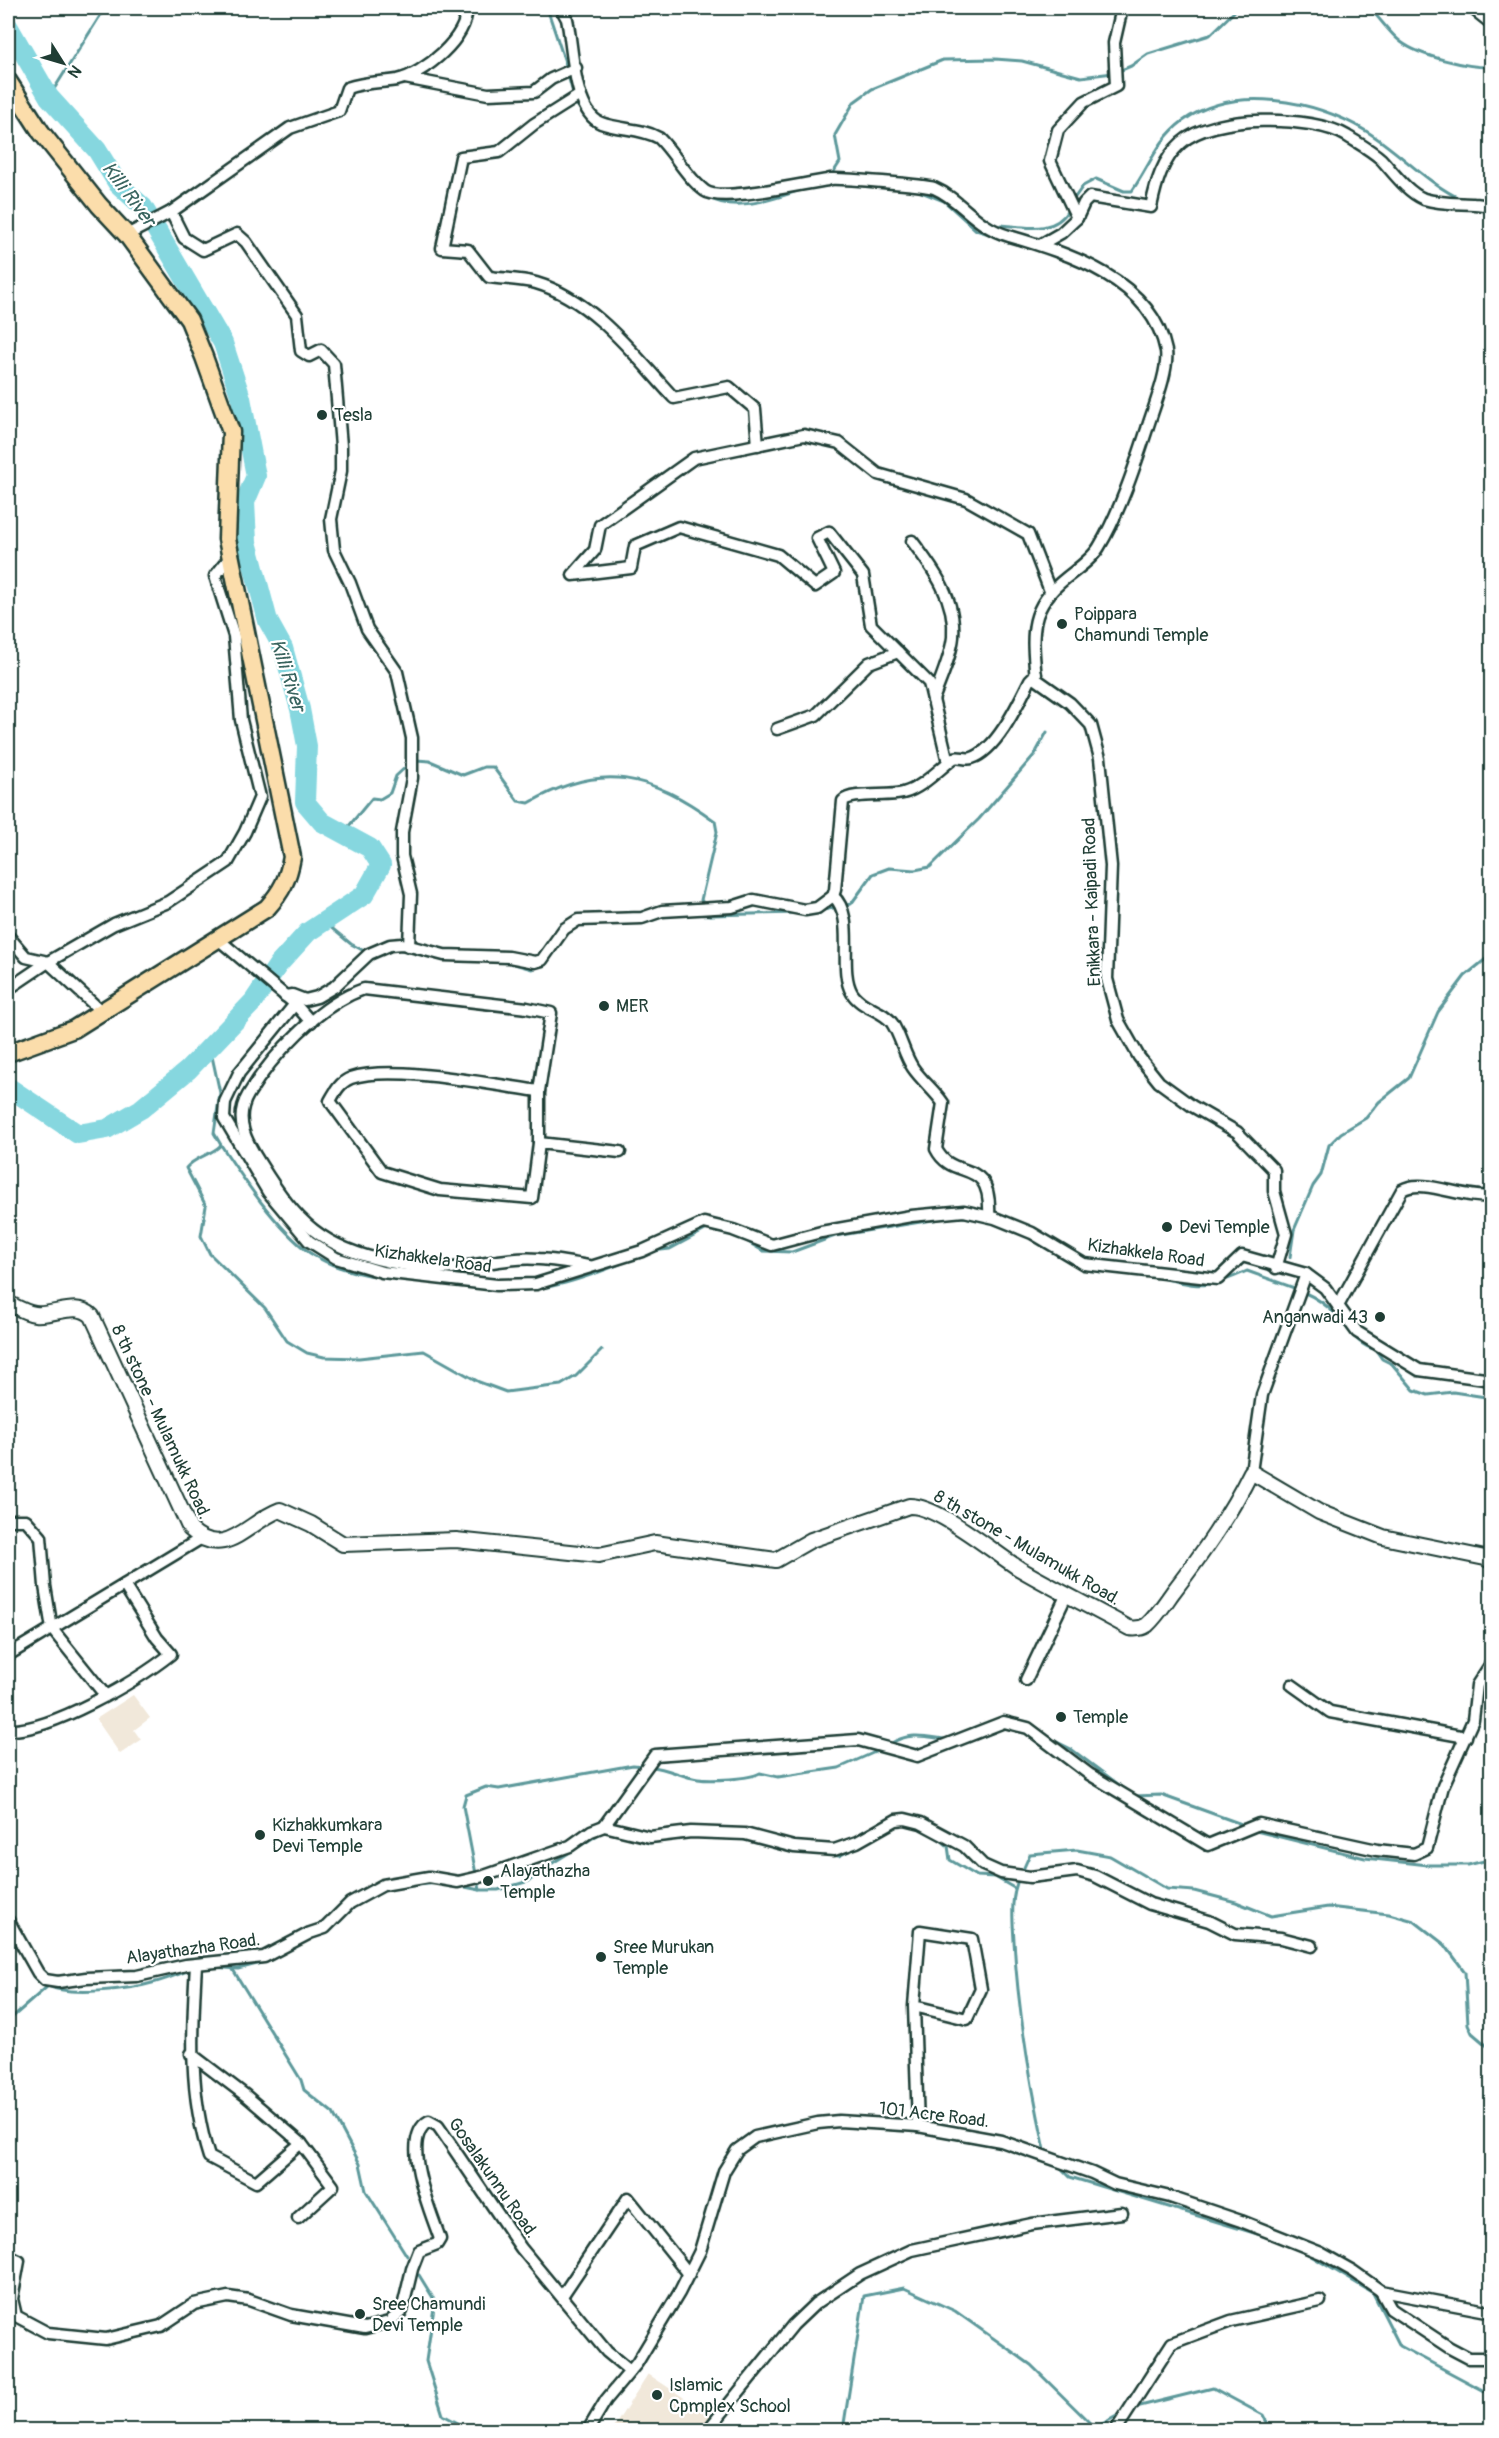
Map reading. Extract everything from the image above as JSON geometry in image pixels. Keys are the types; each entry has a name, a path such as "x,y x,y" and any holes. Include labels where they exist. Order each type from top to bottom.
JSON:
{"main road":[{"path":"8,81 41,132 99,205 127,235 189,320 231,432 227,539 292,857 288,878 280,893 267,908 74,1029 8,1053"},
{"name":"8 th stone - Mulamukk Road.","path":"8,1303 36,1314 76,1309 87,1311 92,1316 190,1529 200,1539 225,1542 243,1534 263,1517 280,1510 311,1524 343,1544 456,1540 599,1555 655,1543 776,1560 811,1540 909,1506 919,1505 1067,1594 1129,1628 1137,1629 1146,1626 1190,1569 1236,1501 1251,1472"},
{"path":"1251,1472 1319,1512 1383,1538 1491,1562"}],"street":[{"path":"404,78 430,63 457,36 465,23 466,8"},
{"path":"561,8 567,19 580,95 589,116 600,123 650,133 659,138 703,190 713,196 730,196 829,179 932,188 992,230 1040,245 1106,273 1136,298 1157,324 1166,352 1162,378 1136,463 1099,548 1050,591 1037,611 1032,634 1036,674 993,742 972,758 957,756 906,793 871,798 854,795 843,801 833,896 841,906 845,919 846,961 851,992 869,1010 891,1022 914,1069 943,1103 936,1149 948,1163 974,1171 982,1179 988,1194 989,1216"},
{"path":"1077,218 1050,161 1058,130 1084,102 1116,86 1114,43 1122,8"},
{"path":"1472,8 1491,24"},
{"path":"127,235 171,212 290,128 339,111 347,88 362,82 404,78 488,94 534,92 575,68"},
{"path":"580,95 534,124 499,152 461,157 442,248 468,250 489,277 536,284 571,301 604,323 674,398 729,387 755,409 758,445"},
{"path":"1040,245 1077,218 1083,203 1090,197 1151,207 1164,164 1182,142 1202,130 1271,120 1290,120 1324,126 1348,136 1380,158 1397,177 1422,198 1460,205 1491,206"},
{"path":"171,212 184,238 203,250 237,234 246,242 297,315 301,351 309,356 321,350 334,364 341,471 331,519 333,550 350,583 367,629 397,672 412,738 412,764 402,832 402,856 411,894 409,946"},
{"path":"948,762 929,683 871,625 863,575 829,532 817,538 834,573 815,586 778,555 679,527 635,546 630,568 573,575 595,550 600,525 694,458 804,435 838,443 878,474 966,499 1029,534 1050,591"},
{"path":"912,541 935,572 953,612 953,639 933,700"},
{"path":"8,989 48,962 114,924 168,902 228,861 245,832 260,797 241,720 234,636 215,576 231,556"},
{"path":"777,729 816,715 869,663 898,652"},
{"name":"Enikkara - Kaipadi Road","path":"1036,674 1036,679 1070,703 1092,725 1100,758 1111,866 1107,979 1118,1020 1139,1057 1160,1082 1192,1106 1236,1132 1274,1170 1274,1191 1286,1234 1276,1268"},
{"path":"281,993 305,1000 317,997 334,987 357,962 380,947 402,944 444,955 509,957 535,962 542,960 564,929 578,920 642,918 662,911 732,907 754,900 805,910 817,908 833,896"},
{"path":"8,936 26,957 48,962 102,1011"},
{"path":"218,939 242,962 295,1004 311,1022"},
{"name":"Kizhakkela Road","path":"539,1091 551,1013 364,989 344,996 311,1022 260,1074 243,1104 241,1122 245,1139 272,1183 309,1228 343,1250 401,1264 438,1269 537,1258 593,1266"},
{"name":"Kizhakkela Road","path":"295,1004 239,1073 225,1102 224,1118 268,1192 309,1241 336,1258 382,1272 496,1285 536,1284 642,1251 704,1223 733,1230 772,1245 821,1232 911,1216 964,1211 989,1216 1032,1233 1083,1264 1218,1279 1242,1256 1276,1268 1306,1274 1325,1288 1357,1332 1419,1370 1491,1380"},
{"path":"376,1073 403,1074 539,1091 539,1143 532,1198 440,1190 381,1172 330,1101 337,1088 349,1079 376,1073"},
{"path":"539,1143 620,1152"},
{"path":"1338,1306 1402,1190 1408,1186 1421,1186 1459,1195 1491,1196"},
{"path":"1251,1472 1262,1395 1306,1274"},
{"path":"8,1520 26,1520 41,1537 45,1586 52,1629 105,1695"},
{"path":"8,1655 200,1539"},
{"path":"8,1730 32,1728 105,1695 146,1672 171,1654 157,1638 124,1585"},
{"path":"1026,1680 1067,1594"},
{"path":"1312,1946 1281,1938 1235,1934 1209,1921 1150,1904 1095,1876 1077,1872 1020,1876 988,1868 964,1846 921,1823 905,1819 896,1820 857,1842 834,1850 794,1847 744,1834 691,1832 650,1837 604,1826 655,1755 858,1740 917,1756 1004,1722 1028,1728 1089,1774 1208,1845 1259,1824 1345,1845 1414,1854 1426,1848 1443,1786 1473,1720 1477,1685 1491,1662"},
{"path":"1292,1685 1330,1712 1466,1737"},
{"name":"Alayathazha Road.","path":"8,1920 38,1973 53,1982 137,1976 196,1965 264,1957 325,1928 350,1904 383,1885 429,1877 458,1882 477,1878 570,1846 604,1826"},
{"path":"914,2006 967,2019 981,1989 972,1939 920,1931 914,2006 918,2126"},
{"path":"196,1965 191,2054 198,2123 209,2157 256,2182 301,2143"},
{"path":"191,2054 245,2095 301,2143 333,2186 298,2218"},
{"name":"Gosalakunnu Road.","path":"8,2256 18,2261 12,2300 16,2316 48,2333 106,2339 161,2326 194,2304 228,2296 249,2300 291,2315 344,2325 365,2328 385,2325 402,2311 417,2254 421,2249 437,2244 440,2239 417,2170 419,2137 429,2121 441,2130 521,2248 607,2352 630,2371"},
{"name":"101 Acre Road.","path":"588,2430 596,2415 637,2363 689,2274 700,2251 724,2171 737,2150 747,2141 797,2126 839,2121 918,2126 979,2135 1092,2173 1115,2184 1170,2196 1241,2221 1321,2253 1353,2271 1382,2293 1491,2312"},
{"path":"562,2296 628,2198 689,2274"},
{"path":"708,2430 793,2325 815,2304 860,2274 912,2250 1042,2222 1122,2213"},
{"path":"1382,2293 1391,2309 1450,2348 1469,2358 1491,2358"},
{"path":"1116,2430 1172,2343 1231,2321 1320,2301"}],"shaded area":[{"path":"133,1695 150,1718 134,1730 141,1740 120,1754 96,1719"},
{"name":"Islamic Cpmplex School","path":"648,2374 713,2417 704,2430 612,2430"}],"waterway":[{"path":"49,97 105,8"},
{"path":"547,8 567,68"},
{"path":"1119,71 1148,54 1210,35 1238,8"},
{"path":"1369,8 1401,42 1409,47 1445,60 1492,67"},
{"name":"Killi River","path":"8,26 49,97 97,150 118,184 143,207 223,343 241,398 256,476 245,502 247,542 268,621 283,648 300,709 307,746 305,802 322,822 370,848 381,865 364,895 308,932 278,965 253,1002 188,1070 141,1109 107,1129 78,1134 8,1087"},
{"path":"831,176 840,162 835,135 854,102 872,89 943,60 1022,61 1081,77 1113,73"},
{"path":"568,75 576,104 587,117"},
{"path":"1073,200 1083,186 1096,179 1124,191 1132,191 1160,145 1183,121 1203,110 1226,103 1250,100 1274,100 1299,104 1346,120 1378,139 1437,185 1463,200"},
{"path":"839,184 883,187"},
{"path":"705,196 728,204 740,204 765,201 800,190"},
{"path":"919,191 944,201 976,230 986,233 991,231"},
{"path":"997,228 1001,225 1029,228 1047,226 1063,217 1069,209"},
{"path":"819,911 851,904 873,874 889,868 915,870 930,867 979,819 1035,754 1047,732"},
{"path":"416,760 430,761 463,775 484,767 493,767 518,801 529,803 579,781 602,778 625,779 669,792 715,821 717,832 701,900 704,904"},
{"path":"344,832 372,798 380,799 390,793 396,776 410,763"},
{"path":"710,912 711,915 798,913"},
{"path":"692,914 711,915"},
{"path":"323,921 351,944 366,952"},
{"path":"397,949 437,958"},
{"path":"1290,1257 1294,1230 1313,1186 1321,1175 1329,1145 1341,1133 1366,1118 1379,1102 1409,1078 1438,1012 1465,976 1492,954"},
{"path":"504,961 532,969 540,965"},
{"path":"210,1047 220,1093 214,1133 221,1145 186,1168 206,1206 201,1236 210,1254 265,1308 287,1341 307,1353 324,1357 359,1358 424,1351 479,1382 506,1392 561,1385 576,1376 602,1350"},
{"path":"221,1145 261,1203 297,1243 318,1258 335,1266 381,1277"},
{"path":"957,1216 977,1219"},
{"path":"743,1239 763,1251 792,1252 835,1236 951,1217"},
{"path":"652,1251 670,1249 709,1228"},
{"path":"500,1290 549,1287 627,1261"},
{"path":"1149,1276 1198,1285 1218,1282 1247,1271 1297,1289"},
{"path":"408,1280 488,1289"},
{"path":"1303,1292 1330,1309 1358,1341 1375,1349 1382,1359 1392,1364 1414,1390 1428,1395 1453,1392 1492,1398"},
{"path":"968,1742 998,1730"},
{"path":"890,1744 912,1736 950,1740"},
{"path":"1049,1738 1071,1749 1134,1796 1161,1795 1247,1826"},
{"path":"651,1767 704,1780 739,1778 760,1773 778,1777 839,1768 882,1749"},
{"path":"476,1874 463,1806 466,1795 486,1787 499,1789 633,1765 644,1766"},
{"path":"1252,1830 1365,1858 1428,1865 1468,1865 1492,1859"},
{"path":"460,1886 480,1890 498,1890 529,1881 543,1869 604,1831"},
{"path":"934,1834 948,1846 950,1860 977,1876 995,1877 1014,1888"},
{"path":"631,1837 649,1843 683,1838"},
{"path":"734,1838 763,1843"},
{"path":"801,1852 839,1856 871,1840"},
{"path":"1022,1872 1030,1854 1077,1850 1110,1856 1167,1889 1194,1891 1236,1902 1271,1916 1328,1907 1389,1914 1414,1921 1445,1945 1465,1972 1468,2024 1472,2033 1492,2050"},
{"path":"1019,1878 1014,1893 1013,1909 1018,1994 1034,2098 1045,2150 1049,2154"},
{"path":"478,1880 480,1890"},
{"path":"407,1886 439,1883"},
{"path":"308,1939 327,1932"},
{"path":"213,1967 238,1969 265,1962"},
{"path":"232,1968 301,2080 304,2090 333,2113 360,2164 366,2191 407,2256"},
{"path":"44,1984 67,1991 99,1991 156,1982 192,1970"},
{"path":"8,2021 48,1986"},
{"path":"1059,2166 1070,2177 1264,2236"},
{"path":"1301,2250 1373,2293 1400,2346 1492,2395"},
{"path":"419,2275 435,2301 426,2361 443,2415 471,2430"},
{"path":"843,2430 864,2296 904,2288 955,2311 1031,2365 1095,2428 1122,2413"},
{"path":"1136,2407 1213,2388 1263,2415 1271,2430"}],"place":[{"name":"Tesla","path":"322,415"},
{"name":"Poippara Chamundi Temple","path":"1062,624"},
{"name":"MER","path":"604,1006"},
{"name":"Devi Temple","path":"1167,1227"},
{"name":"Anganwadi 43","path":"1380,1317"},
{"name":"Temple","path":"1061,1717"},
{"name":"Kizhakkumkara Devi Temple","path":"260,1835"},
{"name":"Alayathazha Temple","path":"488,1881"},
{"name":"Sree Murukan Temple","path":"601,1957"},
{"name":"Sree Chamundi Devi Temple","path":"360,2314"},
{"name":"Islamic Cpmplex School","path":"657,2395"}]}
